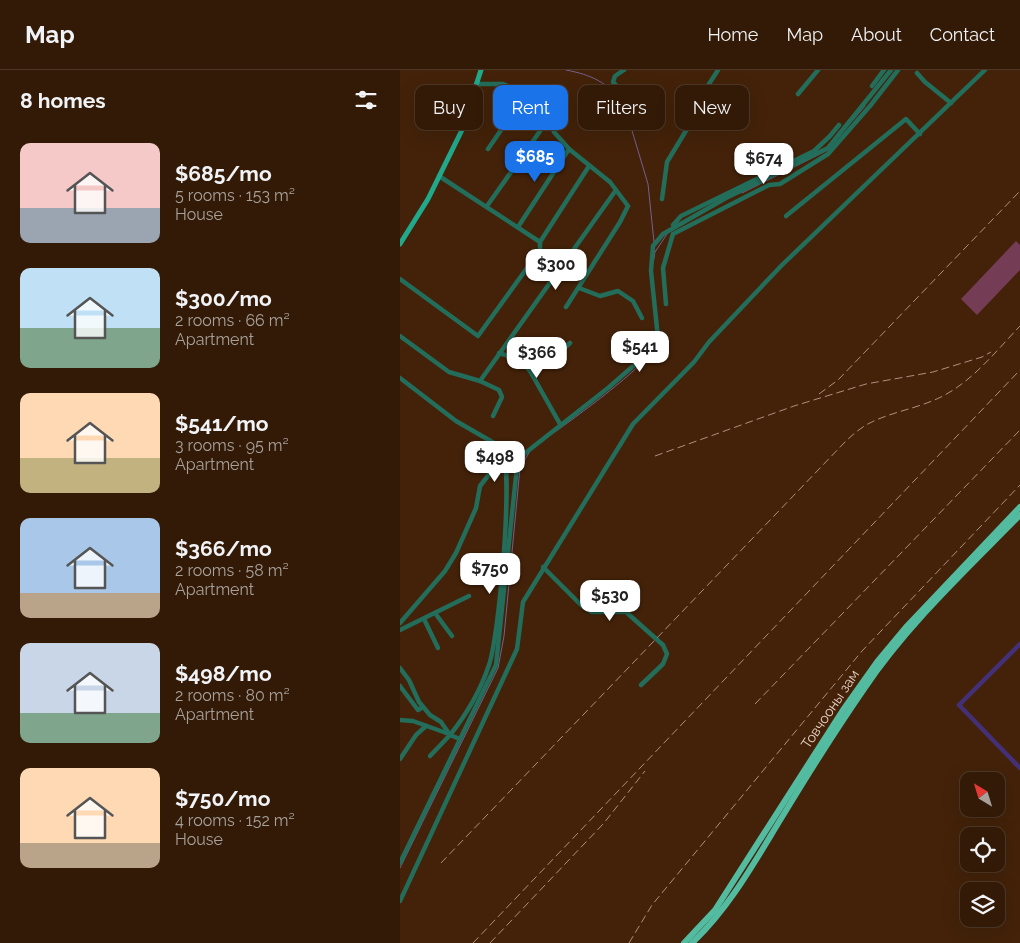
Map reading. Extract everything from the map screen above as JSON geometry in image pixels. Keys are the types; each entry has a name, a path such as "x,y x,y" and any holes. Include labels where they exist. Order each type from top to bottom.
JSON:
{"highway":[{"name":"Товчооны зам","path":"684,943 715,910 843,710 877,662 933,597 1020,506"},
{"name":"Товчооны зам","path":"692,943 720,913 750,870 805,778 881,665 911,629 1020,515"}],"main road":[{"path":"400,244 439,176 461,132 481,70"}],"street":[{"path":"616,85 613,82 615,76 624,70"},
{"path":"662,199 667,162 701,106 709,84 718,70"},
{"path":"798,94 818,70"},
{"path":"872,86 884,70"},
{"path":"671,228 828,148 891,70"},
{"path":"666,304 663,268 673,234 769,185 780,184 828,154 870,106 898,70"},
{"path":"400,902 517,649 523,602 633,424 694,362 709,342 782,265 985,70"},
{"path":"917,73 951,103"},
{"path":"476,84 505,85"},
{"path":"786,216 906,119 920,134"},
{"path":"400,863 496,665 518,464 524,454 608,388 657,343 651,271 653,246 682,216 814,151 839,125"},
{"path":"488,150 501,130"},
{"path":"487,206 541,130"},
{"path":"553,130 569,149 616,190 628,206 620,222 566,307"},
{"path":"518,227 569,149"},
{"path":"400,279 478,336 540,250 540,242 588,166"},
{"path":"439,176 540,242"},
{"path":"480,381 616,190"},
{"path":"579,288 600,296 618,291 633,301 642,318"},
{"path":"400,336 450,372 480,381 499,390 502,397 493,416"},
{"path":"530,371 559,353 570,343"},
{"path":"499,353 521,360 530,371 560,424"},
{"path":"400,378 456,421 501,447 506,456 507,481 503,566 490,664 463,719 430,756"},
{"path":"400,623 445,572 456,553 476,508 480,486 498,463 501,447"},
{"path":"543,567 582,606 592,612 626,612 663,645 667,654 663,664 641,685"},
{"path":"400,630 469,596"},
{"path":"436,613 452,636"},
{"path":"424,619 438,648"},
{"path":"400,668 409,680 423,707 441,722 450,735"},
{"path":"400,686 418,710 423,707"},
{"path":"400,720 413,721 460,739"},
{"path":"400,759 416,735 426,726"}],"shaded area":[{"path":"1016,241 1020,245 1020,270 977,315 961,299"}],"waterway":[{"path":"566,70 584,74 605,85 624,104 648,184 654,242"},
{"path":"853,120 865,106"},
{"path":"742,193 828,150"},
{"path":"655,252 667,234"},
{"path":"654,259 655,251"},
{"path":"555,432 632,372 656,347 660,338"},
{"path":"400,868 498,668 504,636 520,468 530,451"},
{"path":"1020,644 959,705 1020,768"}],"railway":[{"path":"819,394 838,380 1020,191"},
{"path":"441,863 850,438 863,427 875,421 922,405 953,390 984,365 1020,326"},
{"path":"655,456 794,406 866,384 933,372 982,357 991,352"},
{"path":"473,943 1020,370"},
{"path":"755,704 1020,430"},
{"path":"629,943 652,905 862,651 1020,485"},
{"path":"490,943 604,823 645,771"}]}
